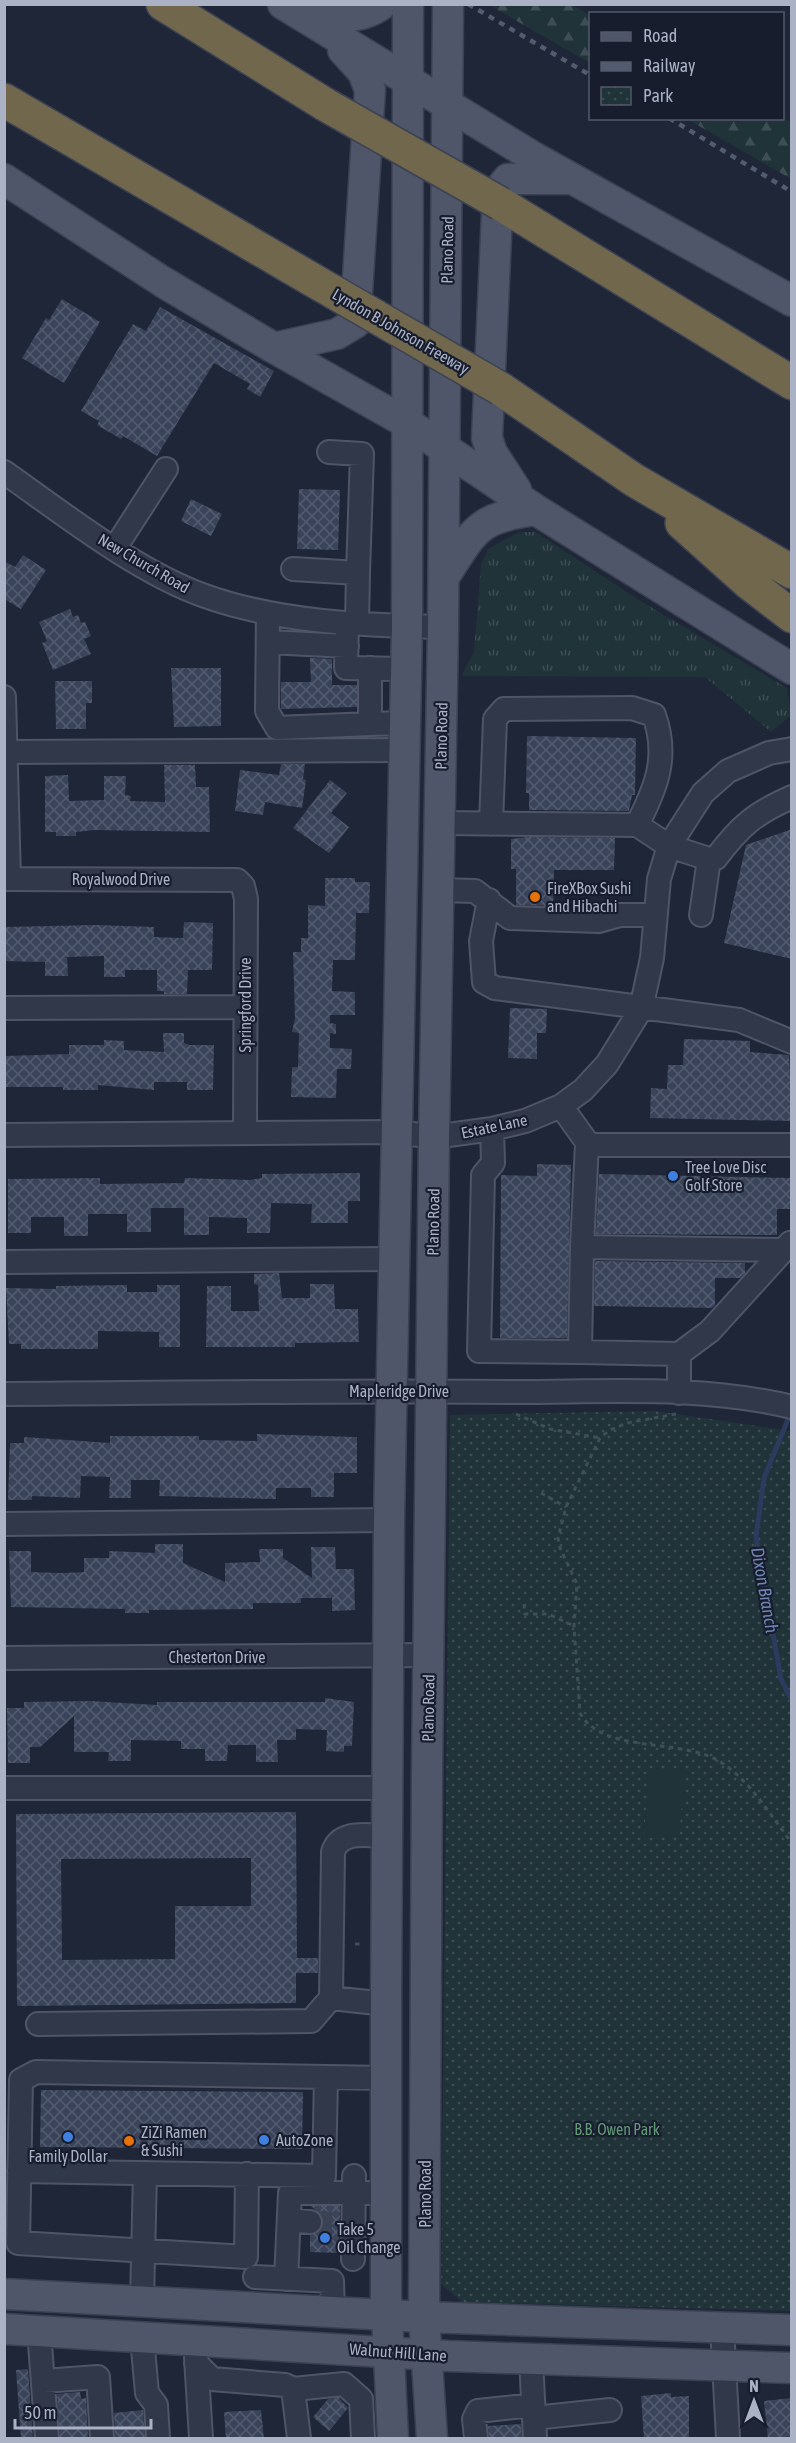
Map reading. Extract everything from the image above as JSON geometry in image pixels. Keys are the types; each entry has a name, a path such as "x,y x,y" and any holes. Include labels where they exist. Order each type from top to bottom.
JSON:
{"highway":[{"path":"163,4 326,105 501,204 792,383"},
{"name":"Lyndon B Johnson Freeway","path":"4,100 501,389 634,480 792,572"},
{"path":"634,480 749,583 792,616"}],"main road":[{"path":"283,4 408,83 573,179 792,301"},
{"path":"299,4 344,17 372,12 382,4"},
{"path":"393,2439 385,2259 386,2004 389,1520 407,626 408,4"},
{"name":"Plano Road","path":"432,2439 424,2317 425,2004 434,1137 444,577 448,4"},
{"path":"274,348 337,334 355,323 370,90 363,72 321,27"},
{"path":"4,179 163,282 407,423 530,506 792,669"},
{"path":"530,506 492,453 487,438 498,191 508,179 573,179"},
{"path":"444,577 474,531 502,515 530,506"},
{"path":"403,862 416,874 418,913 425,925 439,931"},
{"path":"386,2004 425,2004"},
{"path":"4,2294 424,2317 792,2330"},
{"path":"142,2302 142,2338"},
{"name":"Walnut Hill Lane","path":"4,2329 142,2338 196,2352 262,2345 531,2359 792,2368"}],"street":[{"path":"329,452 362,454 358,573 346,668 406,669"},
{"path":"115,548 166,469"},
{"name":"New Church Road","path":"4,472 115,548 169,580 204,596 350,631 407,626 443,627"},
{"path":"293,569 358,573"},
{"path":"268,613 267,711 277,728 370,724 405,737"},
{"path":"268,642 350,631"},
{"path":"370,668 370,724"},
{"path":"4,697 7,879"},
{"path":"491,824 495,719 504,709 632,708 654,715 659,731 659,775 637,825"},
{"path":"5,752 405,737"},
{"name":"Estate Lane","path":"4,1135 398,1132 434,1137 492,1129 525,1121 561,1106 583,1090 607,1064 641,1009 652,958 659,879 669,846 703,793 728,771 769,753 792,749"},
{"path":"440,823 637,825 669,846 709,859 716,858 731,836 758,813 792,797"},
{"path":"701,915 709,859"},
{"name":"Royalwood Drive","path":"7,879 237,880"},
{"name":"Springford Drive","path":"237,880 243,886 246,899 245,1133"},
{"path":"439,890 475,891 510,918 599,921 620,915 655,915"},
{"path":"489,900 481,941 484,982 495,988 641,1009 739,1020 792,1042"},
{"path":"4,1008 244,1007"},
{"path":"561,1106 587,1143 580,1352"},
{"path":"492,1129 493,1163 483,1175 479,1352 679,1354 710,1331 788,1246"},
{"path":"587,1143 792,1145"},
{"path":"582,1247 788,1246"},
{"path":"4,1262 394,1259"},
{"path":"679,1354 683,1403"},
{"name":"Mapleridge Drive","path":"4,1395 392,1390 683,1403 742,1398 792,1407"},
{"path":"4,1524 389,1520"},
{"name":"Chesterton Drive","path":"4,1658 429,1655"},
{"path":"4,1788 388,1788"},
{"path":"38,2024 311,2021 332,1998 333,1852 336,1842 345,1837 388,1836"},
{"path":"332,1998 386,2004"},
{"path":"332,2281 286,2279 251,2267 144,2251 18,2243 21,2080 36,2072 386,2078"},
{"path":"324,2176 326,2077"},
{"path":"19,2172 324,2176 354,2185"},
{"path":"142,2302 145,2173"},
{"path":"248,2174 251,2267 255,2308"},
{"path":"353,2259 346,2223 354,2185"},
{"path":"286,2279 299,2221 290,2193 354,2185 386,2185"},
{"path":"333,2312 332,2281 353,2259 385,2259"},
{"path":"722,2327 728,2439"},
{"path":"39,2330 47,2439"},
{"path":"142,2338 147,2393 156,2405 158,2439"},
{"path":"261,2383 262,2345"},
{"path":"196,2352 212,2379 285,2385 293,2389 344,2384 361,2398 363,2439"},
{"path":"196,2352 201,2439"},
{"path":"531,2359 534,2420"},
{"path":"43,2381 98,2377 102,2439"},
{"path":"293,2389 299,2439"},
{"path":"476,2439 474,2419 478,2411 534,2420 610,2410"}],"path":[{"path":"683,1403 610,1430 600,1438 566,1507 558,1538 560,1548 577,1584 574,1626 580,1713 586,1724 618,1739 696,1751 718,1761 744,1781 792,1843"},
{"path":"513,1413 529,1418 549,1429 600,1438"},
{"path":"540,1493 566,1507"},
{"path":"524,1604 525,1614 548,1614 574,1626"}],"green space":[{"path":"489,5 572,5 589,14 589,62"},
{"path":"784,119 791,122 791,179 689,120"},
{"path":"519,532 536,532 639,600 787,688 791,715 771,732 705,677 461,676 474,652 481,564 488,549"},
{"name":"B.B. Owen Park","path":"656,1411 791,1431 791,2311 462,2302 441,2284 450,1415"},
{"path":"649,1768 685,1771 679,1837 644,1834"}],"building":[{"path":"62,299 100,322 64,383 22,358 46,318 49,320"},
{"path":"160,307 274,371 260,397 247,389 250,384 214,363 157,456 123,436 121,439 97,425 99,421 81,411 133,324 146,331"},
{"path":"299,489 340,490 338,550 297,549"},
{"path":"191,499 222,514 211,536 181,521"},
{"path":"23,555 46,570 21,609 4,599 4,561 15,567"},
{"path":"70,609 73,617 78,615 81,623 85,622 91,636 84,639 91,654 53,670 42,643 47,641 39,622"},
{"path":"310,658 332,659 332,685 357,685 357,707 281,709 281,682 311,682"},
{"path":"171,668 221,668 221,726 174,727"},
{"path":"55,681 92,681 92,703 86,703 86,729 56,729"},
{"path":"527,736 636,738 635,795 632,795 629,811 529,810 529,793 526,793"},
{"path":"281,764 305,764 303,779 306,780 302,808 265,802 263,815 235,811 240,770 279,775"},
{"path":"164,765 195,765 196,787 209,787 210,832 94,830 76,832 76,836 56,836 56,832 45,832 45,776 68,775 69,801 104,800 104,776 126,776 125,795 131,796 130,801 165,802"},
{"path":"330,780 347,793 331,813 349,827 329,853 293,828"},
{"path":"792,829 792,959 724,943 746,845"},
{"path":"528,837 615,838 614,870 554,870 553,906 516,905 516,869 511,869 511,839"},
{"path":"325,878 355,878 355,882 370,882 369,913 356,913 355,960 333,960 332,991 355,992 355,1015 330,1015 330,1023 336,1024 336,1034 330,1033 330,1048 352,1049 351,1069 337,1069 336,1098 291,1097 292,1067 298,1067 299,1033 292,1032 295,1018 293,952 301,952 301,938 308,938 308,905 325,906"},
{"path":"184,922 213,923 212,970 188,970 187,994 164,994 164,991 157,991 157,970 125,970 125,977 104,977 104,956 67,957 68,976 45,976 45,962 4,961 4,927 96,925 154,927 154,937 183,938"},
{"path":"510,1008 547,1009 546,1033 537,1033 537,1059 508,1058"},
{"path":"163,1033 184,1033 184,1043 190,1045 214,1045 213,1090 187,1090 187,1082 154,1082 154,1090 98,1085 98,1090 63,1090 63,1087 4,1087 4,1056 69,1054 69,1045 104,1045 104,1040 124,1041 124,1050 164,1052"},
{"path":"684,1039 750,1041 750,1052 789,1055 792,1121 650,1118 651,1088 667,1089 668,1065 683,1065"},
{"path":"537,1164 571,1165 567,1338 500,1338 501,1175 537,1176"},
{"path":"360,1173 360,1201 348,1201 348,1223 311,1223 312,1204 271,1203 270,1233 247,1233 247,1218 209,1217 209,1235 184,1235 184,1208 151,1208 151,1232 127,1232 127,1214 88,1214 88,1236 64,1236 64,1217 31,1217 31,1233 8,1233 8,1179 100,1178 100,1184 184,1183 185,1178 250,1180 262,1178 262,1174"},
{"path":"599,1174 792,1178 792,1209 777,1209 777,1235 596,1234"},
{"path":"595,1261 745,1263 745,1273 740,1278 715,1278 715,1305 712,1308 594,1306"},
{"path":"279,1273 282,1298 310,1298 310,1284 334,1284 335,1309 358,1309 359,1342 295,1343 295,1347 206,1347 207,1286 231,1286 231,1311 259,1311 258,1285 254,1284 254,1274"},
{"path":"127,1285 127,1292 157,1292 157,1285 180,1285 180,1347 159,1347 159,1332 98,1331 98,1349 21,1349 21,1344 9,1344 6,1288 56,1289 56,1286"},
{"path":"257,1434 357,1437 357,1473 334,1473 334,1497 311,1497 311,1488 276,1488 276,1499 159,1496 160,1480 131,1480 131,1498 109,1498 110,1477 81,1476 80,1498 32,1496 32,1500 8,1500 10,1443 24,1443 24,1437 110,1443 110,1436 199,1436 199,1440 257,1441"},
{"path":"155,1544 183,1544 183,1563 225,1582 225,1563 260,1562 259,1549 283,1549 283,1558 312,1578 311,1547 335,1547 336,1569 354,1569 355,1610 332,1611 332,1598 301,1598 301,1603 253,1603 253,1609 149,1610 149,1613 125,1613 125,1609 11,1607 9,1551 31,1551 31,1572 84,1572 84,1558 109,1558 109,1551 155,1553"},
{"path":"325,1698 354,1702 352,1746 344,1746 344,1752 326,1751 327,1730 296,1729 296,1740 277,1740 278,1762 256,1762 256,1745 228,1745 227,1761 205,1761 205,1749 181,1749 181,1741 131,1740 131,1761 108,1761 109,1752 74,1752 74,1716 40,1747 30,1747 30,1763 8,1763 7,1708 24,1708 24,1702 90,1701 157,1705 157,1702 325,1702"},
{"path":"296,1812 297,1958 318,1958 318,1973 296,1973 296,2003 17,2006 16,1814","holes":["251,1858 251,1906 175,1906 175,1959 62,1960 61,1859"]},
{"path":"41,2090 303,2092 302,2149 40,2147"},
{"name":"Take 5 Oil Change","path":"311,2206 340,2206 339,2253 310,2252 310,2235 321,2230 323,2223 322,2216"},
{"path":"28,2369 33,2439 21,2439 16,2370"},
{"path":"80,2392 81,2399 86,2398 88,2439 60,2439 57,2394"},
{"path":"671,2393 671,2397 689,2396 689,2439 644,2439 641,2396"},
{"path":"339,2398 348,2408 329,2431 313,2417 328,2399"},
{"path":"792,2398 792,2439 768,2439 764,2401"},
{"path":"143,2410 145,2439 115,2439 114,2413"},
{"path":"261,2410 264,2439 226,2439 224,2412"},
{"path":"521,2424 522,2439 489,2439 488,2426"}],"waterway":[{"name":"Dixon Branch","path":"791,1412 764,1478 756,1537 781,1679 792,1701"}],"tunnel":[{"path":"310,2222 340,2223"}],"railway":[{"path":"468,4 589,74"},
{"path":"672,120 792,192"}],"place":[{"name":"FireXBox Sushi and Hibachi","path":"535,897"},
{"name":"Tree Love Disc Golf Store","path":"673,1176"},
{"name":"Family Dollar","path":"68,2137"},
{"name":"AutoZone","path":"264,2140"},
{"name":"ZiZi Ramen & Sushi","path":"129,2141"},
{"name":"Take 5 Oil Change","path":"325,2238"}]}
